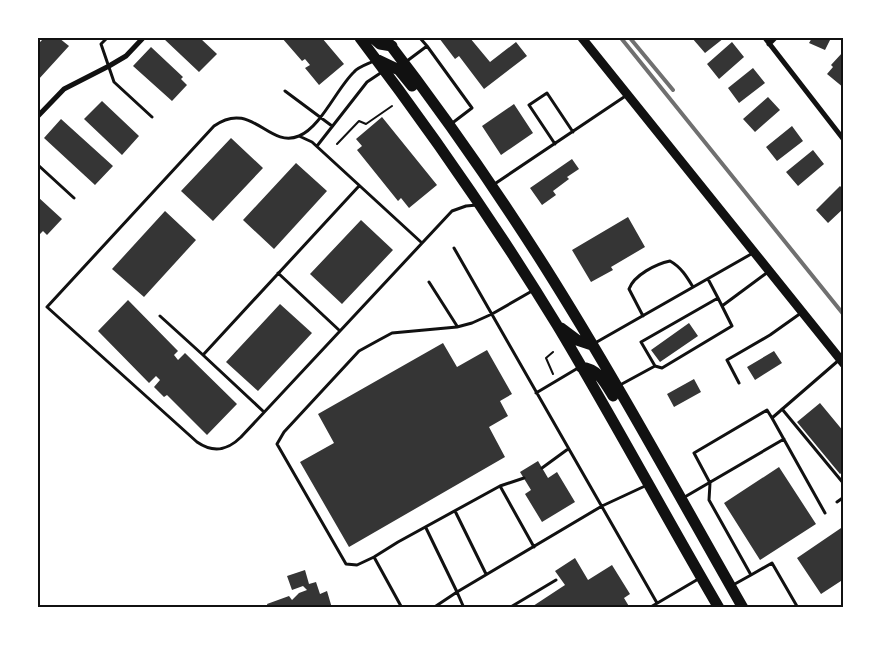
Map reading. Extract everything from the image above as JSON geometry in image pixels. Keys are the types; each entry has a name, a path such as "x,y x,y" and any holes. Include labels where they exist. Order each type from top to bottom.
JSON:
{"main road":[{"path":"360,38 385,70 480,205 534,289 581,367 719,608"},
{"path":"372,38 380,44 389,42 492,186 592,345 743,608"},
{"path":"377,60 399,70 431,111 449,124"},
{"path":"557,326 578,340 592,345"},
{"path":"581,367 590,368 599,374 625,416 640,429"}],"street":[{"path":"38,116 64,89 126,56 143,38"},
{"path":"582,38 841,362"},
{"path":"765,38 844,140"},
{"path":"769,44 775,38"}],"lane":[{"path":"107,38 101,44 114,82 152,117"},
{"path":"420,38 472,108 449,124"},
{"path":"404,63 427,46"},
{"path":"377,60 355,70 310,129 299,136 288,138 280,136 242,118 232,117 222,120 214,126 47,307 196,442 215,450 225,449 234,444 452,211 466,206 480,205"},
{"path":"316,146 367,82 385,70"},
{"path":"285,91 332,126"},
{"path":"555,144 529,105 547,93 573,132"},
{"path":"492,186 628,95"},
{"path":"299,136 312,142 422,243"},
{"path":"38,165 74,198"},
{"path":"203,355 360,186"},
{"path":"454,248 656,603"},
{"path":"592,345 754,253"},
{"path":"643,316 629,289 636,278 664,262 670,261 677,264 693,287"},
{"path":"722,306 769,272"},
{"path":"278,273 340,331"},
{"path":"708,279 718,298 732,326 662,368 655,366 641,342 718,298"},
{"path":"429,282 457,327"},
{"path":"524,478 500,486 374,557 357,565 346,564 277,444 279,438 359,351 392,332 457,327 472,323 492,314 534,289"},
{"path":"739,383 727,360 770,335 802,312"},
{"path":"160,316 264,412"},
{"path":"772,418 841,362"},
{"path":"616,388 655,366"},
{"path":"536,392 581,367"},
{"path":"782,409 844,484"},
{"path":"751,575 708,500 710,482 694,453 767,410 826,513"},
{"path":"681,499 784,440"},
{"path":"542,468 568,449"},
{"path":"433,608 486,574 602,506 648,484"},
{"path":"500,486 534,547"},
{"path":"837,502 844,497"},
{"path":"455,511 486,574"},
{"path":"426,528 464,608"},
{"path":"374,557 402,608"},
{"path":"731,586 772,563 798,608"},
{"path":"648,608 701,577"},
{"path":"509,608 556,580"}],"path":[{"path":"337,144 359,121 366,124 392,106"},
{"path":"548,376 554,373 546,358 553,352"}],"building":[{"path":"44,38 59,38 69,46 38,80 38,44"},
{"path":"163,38 200,38 217,54 199,72"},
{"path":"282,38 322,38 344,64 319,85 305,68 310,65 305,59 302,61"},
{"path":"439,38 470,38 490,62 516,42 527,56 484,89 459,56 455,59"},
{"path":"692,38 724,38 705,53"},
{"path":"812,38 831,38 825,50 809,43"},
{"path":"732,42 744,57 719,79 707,64"},
{"path":"151,47 183,77 181,79 187,85 172,101 133,66"},
{"path":"842,53 844,55 844,88 827,74 833,67 831,65"},
{"path":"753,68 765,83 739,103 728,88"},
{"path":"768,97 780,110 755,132 743,119"},
{"path":"102,101 139,136 122,155 84,119"},
{"path":"514,104 533,133 501,155 482,126"},
{"path":"382,117 437,185 409,208 401,198 398,201 357,150 362,146 356,139"},
{"path":"61,119 113,166 95,185 44,138"},
{"path":"792,126 803,141 777,161 766,147"},
{"path":"231,138 263,168 213,221 181,191"},
{"path":"813,150 824,164 798,186 786,172"},
{"path":"572,159 579,169 567,177 569,179 553,191 556,195 542,205 530,188"},
{"path":"296,163 327,191 274,249 243,220"},
{"path":"840,186 844,190 844,208 828,223 816,210"},
{"path":"38,197 62,219 47,235 43,231 40,234 38,232"},
{"path":"165,211 196,240 144,297 112,269"},
{"path":"628,217 645,247 611,267 613,270 591,282 572,250"},
{"path":"361,220 393,250 342,304 310,274"},
{"path":"128,300 178,351 174,355 178,360 185,353 237,404 207,435 167,395 164,397 154,387 160,380 156,376 149,383 98,331"},
{"path":"280,304 312,333 258,391 226,362"},
{"path":"689,323 698,336 660,362 651,350"},
{"path":"443,343 457,367 487,350 512,394 500,401 508,416 489,427 505,457 349,547 300,462 334,443 318,414"},
{"path":"774,351 782,363 755,380 747,367"},
{"path":"694,379 701,392 674,407 667,394"},
{"path":"820,403 844,432 844,471 840,474 797,422"},
{"path":"538,461 548,478 557,472 575,502 542,522 525,494 531,490 520,472"},
{"path":"779,467 816,524 760,560 724,503"},
{"path":"844,526 844,579 821,594 797,558"},
{"path":"575,558 588,580 612,565 630,594 624,598 630,608 530,608 565,585 555,571"},
{"path":"305,570 309,584 316,582 320,594 327,591 332,608 268,608 267,604 289,596 292,600 299,593 307,590 303,586 292,590 287,576"}],"railway":[{"path":"621,38 844,315"},
{"path":"630,38 673,90"}]}
